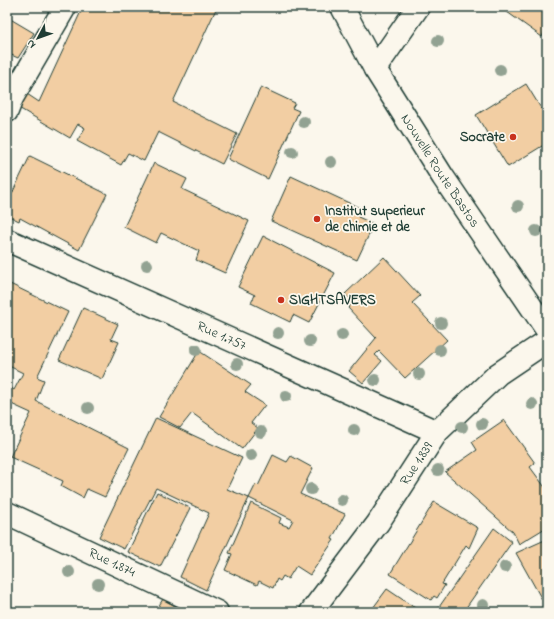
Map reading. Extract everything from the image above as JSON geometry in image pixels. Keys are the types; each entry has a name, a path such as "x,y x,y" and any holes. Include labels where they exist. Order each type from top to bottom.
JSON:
{"street":[{"path":"7,111 12,98 65,7"},
{"name":"Nouvelle Route Bastos","path":"342,7 375,69 443,177 547,330"},
{"path":"375,69 418,7"},
{"name":"Rue 1.757","path":"7,240 437,432"},
{"name":"Rue 1.839","path":"311,612 378,523 437,432 498,374 547,341"},
{"name":"Rue 1.874","path":"7,513 217,612"}],"building":[{"path":"83,7 217,7 173,102 237,134 222,164 158,132 144,161 128,153 121,165 77,141 85,128 78,124 70,138 17,107 24,92 39,102"},
{"path":"500,7 547,7 547,26 542,37"},
{"path":"7,17 34,33 18,58 7,53"},
{"path":"526,84 547,118 547,143 508,167 476,115"},
{"path":"261,87 295,103 292,108 299,111 268,179 228,159"},
{"path":"30,156 107,194 79,250 20,218 19,221 7,215 7,204"},
{"path":"154,163 187,179 182,189 249,221 225,273 196,260 199,251 161,233 156,243 124,227"},
{"name":"Institut superieur de chimie et de","path":"291,176 362,209 358,217 374,224 357,260 271,221"},
{"path":"263,236 335,273 309,323 293,315 290,322 251,303 255,295 238,287"},
{"path":"384,257 420,296 412,303 447,340 405,378 379,351 375,355 382,361 363,383 349,371 376,338 348,308 353,303 345,294"},
{"path":"8,283 68,312 37,377 44,380 36,401 129,448 105,497 87,489 83,498 61,486 63,481 10,457 31,413 7,402 7,385 14,390 23,373 7,365"},
{"path":"83,308 118,324 111,339 119,342 102,379 59,360"},
{"path":"199,351 251,385 245,392 265,405 251,423 258,428 242,449 192,413 180,428 159,417"},
{"path":"156,418 242,458 227,489 249,498 206,590 180,577 209,513 156,488 124,549 99,537"},
{"path":"504,420 535,463 530,467 547,490 547,527 519,544 513,532 445,472 477,450 472,442"},
{"path":"273,455 287,462 291,456 313,468 300,494 345,514 332,539 334,540 310,575 296,566 288,579 283,576 280,581 277,579 273,588 259,581 257,585 225,570 232,554 229,553 251,503 281,518 279,523 289,527 293,520 249,498 256,484 258,486"},
{"path":"157,492 190,508 160,567 128,552"},
{"path":"434,502 478,528 469,548 466,545 442,584 445,585 437,598 434,596 431,600 390,574"},
{"path":"494,528 512,542 463,612 440,612 437,610"},
{"path":"547,539 547,604 545,605 516,553"},
{"path":"387,589 421,612 370,612"},
{"path":"163,599 185,612 155,612"}],"place":[{"name":"Socrate","path":"513,137"},
{"name":"Institut superieur de chimie et de","path":"317,219"},
{"name":"SIGHTSAVERS","path":"281,300"}]}
